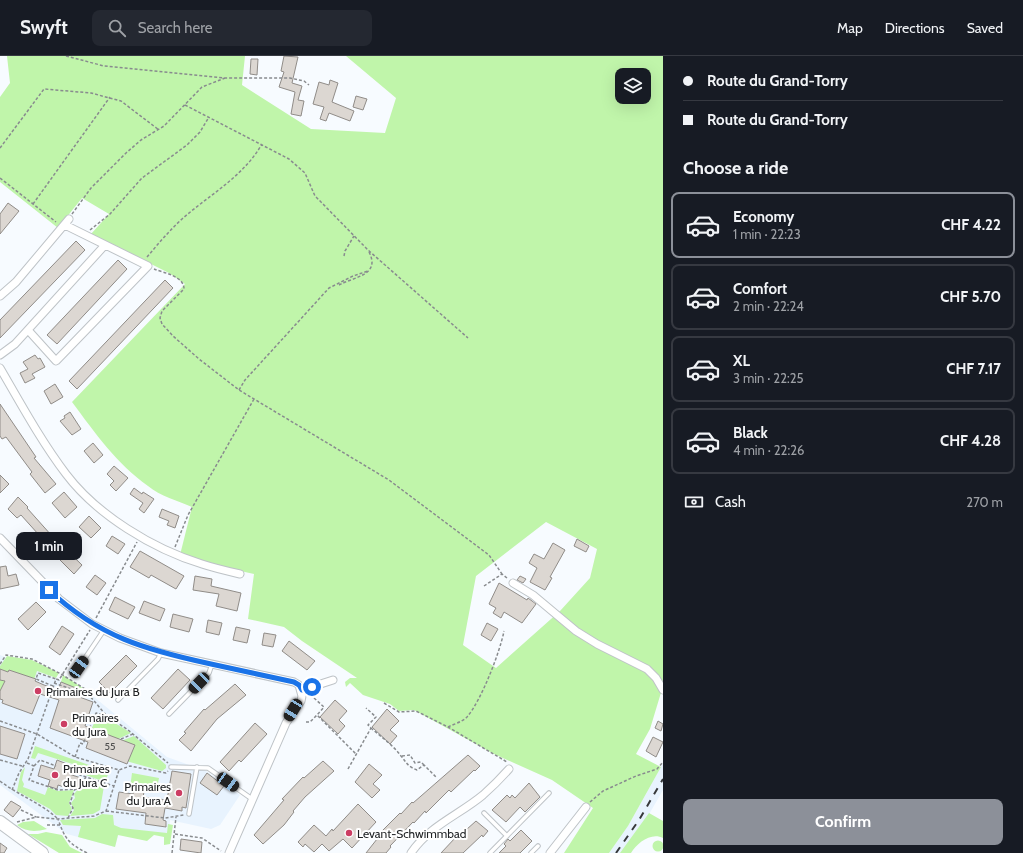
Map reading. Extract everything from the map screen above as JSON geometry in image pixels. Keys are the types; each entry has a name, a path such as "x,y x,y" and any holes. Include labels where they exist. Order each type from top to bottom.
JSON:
{"main road":[{"path":"0,822 42,853"}],"street":[{"path":"0,296 16,282 67,222 105,246 148,266 56,361 28,330"},
{"path":"0,355 15,344 105,246"},
{"path":"0,368 41,437 67,475 108,516 142,538 173,552 201,564 240,574"},
{"path":"0,538 59,600 92,624 120,638 161,653 294,682 299,685 302,690 301,701 286,723 253,800 227,852"},
{"path":"513,583 533,595 576,631 597,644 647,669 656,678 663,690"},
{"path":"302,690 333,680"},
{"path":"411,853 418,842 434,828 482,795 509,769"},
{"path":"550,853 586,806"}],"lane":[{"path":"79,667 104,630"},
{"path":"118,700 158,659 161,653"},
{"path":"169,714 209,673 212,664"},
{"path":"171,767 208,768 253,800"},
{"path":"189,814 197,768"},
{"path":"490,853 549,793"},
{"path":"484,813 507,836"},
{"path":"531,853 538,846"}],"path":[{"path":"66,56 104,66 225,78 290,78 304,81 309,85"},
{"path":"0,178 57,223 67,222 101,176 141,140 159,130 202,87 225,78"},
{"path":"0,148 44,88 78,91 110,97 133,109 159,130"},
{"path":"33,204 110,97"},
{"path":"185,105 262,144 299,166 305,173 320,202 368,250 468,338"},
{"path":"90,230 110,214 142,178 187,145 200,132 210,117"},
{"path":"146,258 182,219 210,198 247,164 262,144"},
{"path":"85,228 96,233"},
{"path":"344,256 345,251 354,236"},
{"path":"339,285 362,276 368,271 372,265 372,257 368,250"},
{"path":"148,266 180,279 184,284 184,289 162,311 160,318 162,324 199,359 239,390 389,480 489,555 502,574 513,583"},
{"path":"239,390 245,380 330,288 353,276 368,271"},
{"path":"173,552 188,515 254,399"},
{"path":"89,694 36,680 38,673 59,680 138,541"},
{"path":"484,586 502,574"},
{"path":"448,727 462,721 471,711 480,695 502,645 504,631"},
{"path":"0,664 6,654 32,659 62,674 90,692 89,694 106,715 133,734 171,767 166,773 130,766 119,770 75,757 37,734 0,720"},
{"path":"12,790 22,766 26,763 56,679"},
{"path":"306,722 310,722 324,707 314,698"},
{"path":"384,703 399,712 416,711 448,727 507,762 510,765 509,769"},
{"path":"366,708 376,717 368,725 402,756 405,763 417,770 424,765"},
{"path":"75,757 80,743 84,744 96,713 106,715"},
{"path":"317,715 356,754"},
{"path":"348,769 371,728"},
{"path":"121,739 133,734"},
{"path":"402,756 410,755 411,759 415,763 421,762 436,777"},
{"path":"0,760 22,766"},
{"path":"56,766 40,760 34,766 29,780 58,790 78,789 86,777"},
{"path":"586,806 603,791 636,776 657,769 663,762"},
{"path":"26,763 34,766"},
{"path":"82,769 80,775 114,786"},
{"path":"106,811 119,770"},
{"path":"0,781 12,790 48,810 58,819 64,836 71,844 87,853"},
{"path":"68,818 73,808 70,803 75,789"},
{"path":"21,810 36,817"},
{"path":"11,831 17,823 23,819 36,817 58,819 94,816 106,811 164,818 189,814"},
{"path":"172,853 176,816"},
{"path":"47,826 60,825"},
{"path":"174,834 202,838 227,852"}],"shaded area":[{"name":"Primaires du Jura","path":"0,655 88,692 167,757 206,771 240,795 220,825 211,829 170,820 169,834 120,829 115,847 67,834 0,785"},
{"path":"663,763 663,790 632,844 626,853 609,853 628,826"}],"green space":[{"path":"7,56 245,56 242,85 311,129 385,133 396,98 346,56 663,56 663,686 650,729 636,754 661,767 628,826 609,853 564,853 593,808 552,780 494,754 414,710 399,711 390,704 363,695 350,683 346,687 345,682 350,678 357,678 284,627 248,619 254,574 191,560 180,555 192,507 158,493 126,468 89,425 72,402 185,284 169,273 91,234 109,214 82,198 58,228 0,182 0,97 10,83","holes":["546,522 597,549 590,578 560,611 496,668 463,645 476,576"]},
{"path":"7,656 32,660 59,673 56,678 37,671 34,680 0,697 0,666"},
{"path":"63,675 89,692 89,694 61,682"},
{"path":"98,715 107,718 131,733 118,739 121,741 134,736 166,765 166,768 162,771 126,761 88,736"},
{"path":"35,746 109,772 105,782 83,774 85,768 38,753 35,759 31,758"},
{"path":"25,767 22,780 24,784 23,787 45,795 48,787 58,791 74,790 69,803 72,809 68,816 56,815 50,809 17,791 21,772"},
{"path":"132,773 159,778 156,793 130,788"},
{"path":"86,780 104,786 100,810 93,814 70,816 74,810 71,803 75,798 74,794"},
{"path":"649,813 663,821 663,838 654,836 649,837 641,842 631,853 620,853"},
{"path":"102,814 113,815 114,825 121,828 167,833 168,824 173,825 170,844 164,845 164,837 154,835 147,841 118,835 115,847 78,837 81,826 63,825 60,820 95,818"},
{"path":"34,821 47,829 31,831 17,825 23,822"},
{"path":"46,832 62,835 70,847 82,853 59,853 28,834"},
{"path":"656,841 660,841 662,842 662,850 656,851 653,848 653,844"}],"building":[{"path":"284,56 298,57 292,83 302,86 298,100 304,101 301,116 291,114 295,92 279,87 284,72 281,71"},
{"path":"251,59 258,59 257,75 250,74"},
{"path":"330,80 338,83 332,102 354,111 350,121 329,113 326,121 320,119 324,107 313,104 319,82 329,85"},
{"path":"356,96 367,99 363,110 353,107"},
{"path":"8,203 19,211 0,234 0,214"},
{"path":"76,241 85,250 0,338 0,320"},
{"path":"118,260 127,269 57,344 47,335"},
{"path":"165,280 173,288 77,389 69,381"},
{"path":"35,355 38,359 40,358 45,367 32,374 35,378 25,383 20,373 28,369 23,362"},
{"path":"55,384 63,397 51,404 44,391"},
{"path":"0,404 36,457 34,458 56,484 45,493 30,474 32,472 6,437 2,439 0,436"},
{"path":"70,412 81,429 72,435 60,421"},
{"path":"93,443 103,455 94,463 84,451"},
{"path":"114,466 128,478 116,491 110,485 114,481 107,474"},
{"path":"0,475 9,484 0,493"},
{"path":"134,488 142,494 143,492 154,499 144,513 139,509 143,503 130,494"},
{"path":"64,492 77,507 65,518 52,503"},
{"path":"18,497 52,536 82,565 74,574 37,537 39,535 21,515 17,518 8,509"},
{"path":"162,509 179,516 175,528 167,525 169,521 159,517"},
{"path":"89,516 101,528 91,538 79,527"},
{"path":"112,536 125,544 118,554 106,546"},
{"path":"577,539 589,546 586,552 574,546"},
{"path":"553,543 565,550 550,577 552,578 545,590 530,582 537,568 529,563 534,554 544,559"},
{"path":"140,551 184,576 176,589 151,575 149,578 130,567"},
{"path":"6,566 8,576 16,574 19,585 0,589 0,567"},
{"path":"95,575 106,583 97,595 86,587"},
{"path":"195,576 212,579 211,586 241,593 237,611 216,606 219,594 193,590"},
{"path":"520,576 526,579 523,583 517,580"},
{"path":"499,583 527,600 528,598 536,604 522,623 504,612 501,618 493,613 496,608 489,604"},
{"path":"115,597 135,607 128,619 109,610"},
{"path":"144,601 165,609 160,621 139,613"},
{"path":"36,602 46,612 28,630 18,619"},
{"path":"173,614 193,619 189,632 170,627"},
{"path":"208,620 222,623 219,635 206,632"},
{"path":"487,623 498,629 491,641 481,635"},
{"path":"62,626 74,634 60,655 49,647"},
{"path":"236,627 250,630 247,643 233,640"},
{"path":"264,633 276,635 273,647 262,645"},
{"path":"289,641 315,661 307,670 282,651"},
{"path":"126,655 137,666 110,693 99,682"},
{"path":"0,669 8,672 9,670 36,679 35,681 58,690 61,682 76,688 74,695 93,702 85,726 135,745 127,764 86,748 88,742 50,728 59,700 40,694 32,714 2,703 3,700 0,699 0,691 5,681 0,680"},
{"path":"178,669 190,680 163,709 151,698"},
{"path":"235,684 246,695 217,719 191,751 179,740 186,733 184,732 204,709 205,710"},
{"path":"335,700 347,711 339,720 345,726 338,734 320,717"},
{"path":"387,709 399,721 390,730 397,736 390,744 372,727"},
{"path":"658,721 663,724 661,731 655,728"},
{"path":"255,723 267,734 241,762 239,760 229,771 220,762"},
{"path":"0,726 25,734 17,759 0,754"},
{"path":"653,737 663,742 656,757 646,751"},
{"path":"468,755 480,766 475,771 474,770 451,792 449,790 426,813 425,811 414,823 413,822 390,846 391,847 386,853 366,853 381,834 380,833 400,813 401,814 412,802 413,803"},
{"name":"Primaires du Jura C","path":"57,760 72,766 69,774 81,778 78,788 68,784 67,788 58,785 57,789 48,786 50,780 38,776 41,765 54,769"},
{"path":"323,761 334,771 305,797 284,825 263,844 254,835 284,800 282,799 303,777 304,778"},
{"path":"369,764 382,775 373,784 380,790 372,798 355,782"},
{"name":"Primaires du Jura A","path":"172,771 191,774 186,808 182,807 182,811 165,808 163,820 166,821 166,827 145,824 146,813 116,809 119,792 133,794 134,790 144,792 143,797 167,800"},
{"path":"207,773 224,786 217,795 200,783"},
{"path":"529,783 540,797 525,812 520,807 506,822 492,810 507,795 510,798 512,795 515,798"},
{"path":"11,801 21,807 13,817 4,810"},
{"path":"358,804 376,822 352,848 343,839 329,851 322,844 314,852 305,844 303,847 298,842 314,825 326,836 332,829 333,831"},
{"path":"476,821 488,831 483,837 482,835 463,853 441,853 456,837 457,838"},
{"path":"521,830 532,841 520,853 499,853 506,846 504,844 508,839 510,841"},
{"path":"181,839 202,842 201,853 180,850"},
{"path":"0,843 7,848 4,853 0,853"}],"railway":[{"path":"616,853 639,820 663,779"}],"place":[{"name":"Primaires du Jura B","path":"38,691"},
{"name":"Primaires du Jura","path":"64,724"},
{"name":"Primaires du Jura C","path":"55,775"},
{"name":"Primaires du Jura A","path":"179,793"},
{"name":"Levant-Schwimmbad","path":"349,833"}],"route":[{"path":"49,590 59,600 92,624 120,638 147,648 161,653 294,682 299,685 302,690 312,687"}]}
